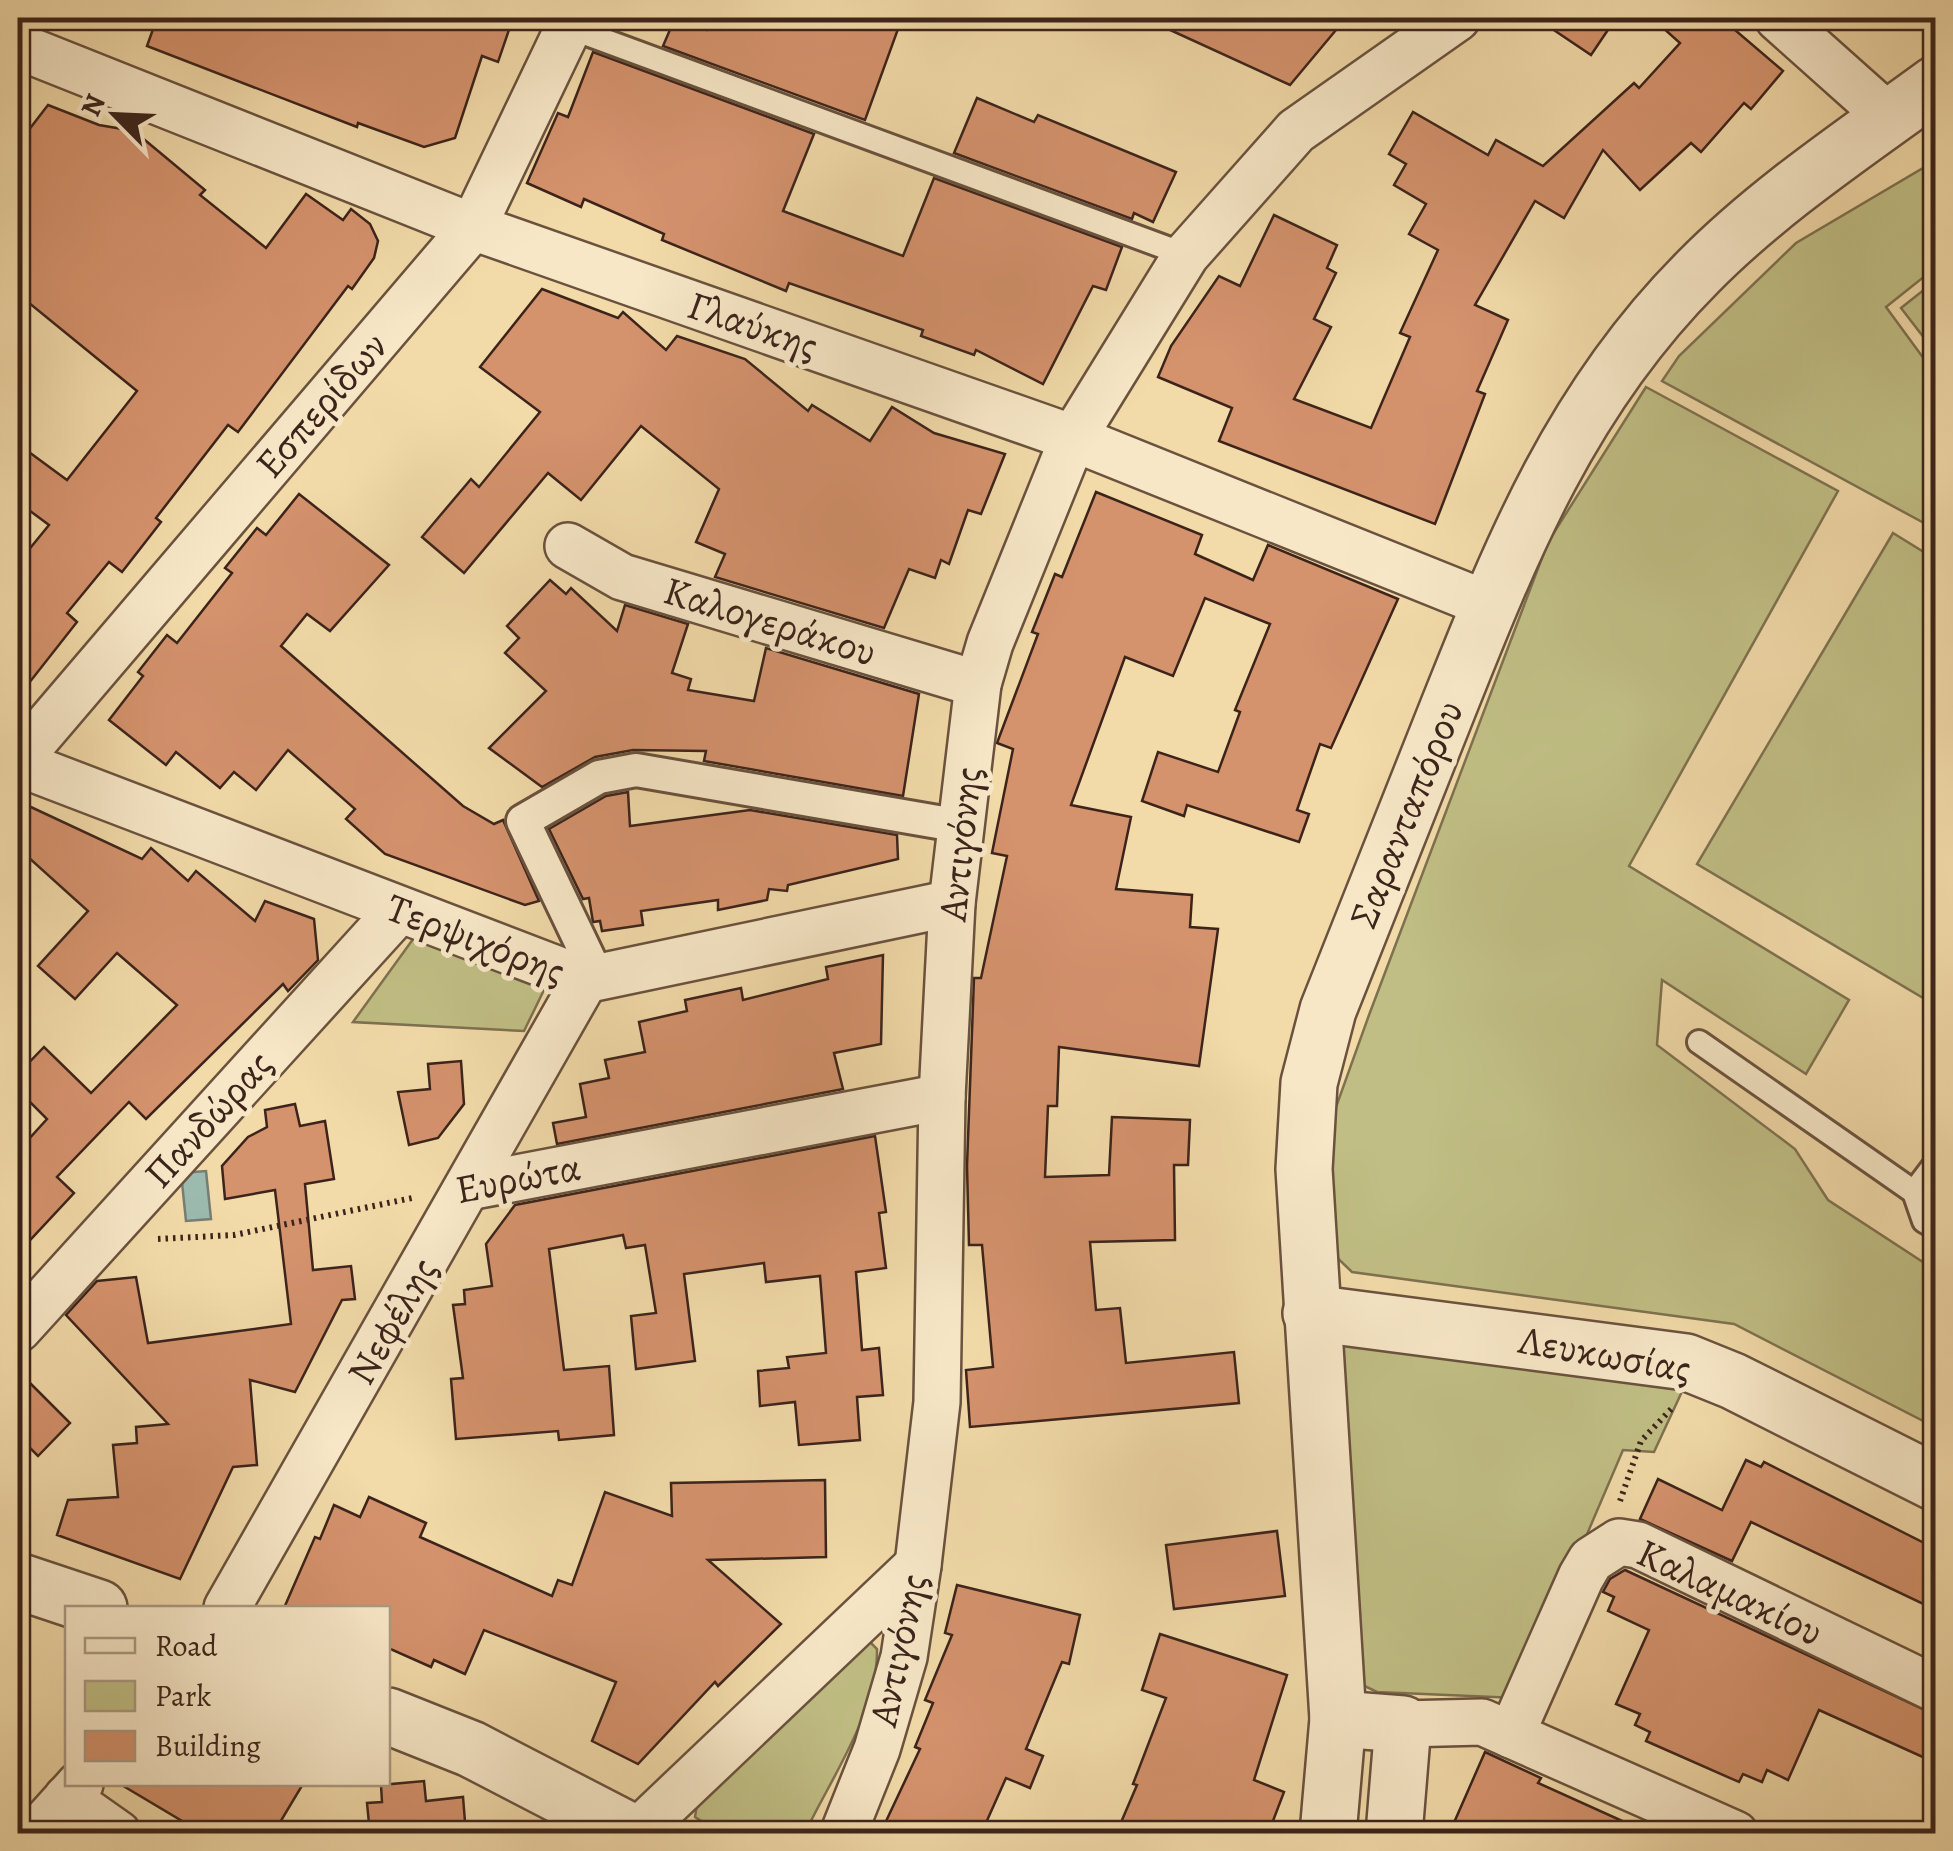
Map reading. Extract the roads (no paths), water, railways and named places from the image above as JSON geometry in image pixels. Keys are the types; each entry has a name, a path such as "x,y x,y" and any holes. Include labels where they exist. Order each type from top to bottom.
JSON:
{"street":[{"name":"Αντιγόνης","path":"843,1834 876,1749 904,1657 918,1565 937,1402 942,1098 952,903 978,684 990,642 1073,438 1186,255 1296,131 1457,18"},
{"path":"1778,18 1890,118"},
{"name":"Εσπερίδων","path":"18,762 474,227 570,22"},
{"name":"Γλαύκης","path":"18,46 474,227 1073,438 1489,604"},
{"name":"Σαρανταπόρου","path":"1328,1834 1338,1719 1304,1169 1309,1083 1328,1010 1512,546 1563,447 1645,330 1698,272 1761,214 1936,84"},
{"name":"Καλογεράκου","path":"568,546 622,577 978,684"},
{"name":"Τερψιχόρης","path":"18,762 399,910 592,980 952,903"},
{"path":"592,980 523,821 598,778 636,770 961,826"},
{"name":"Πανδώρας","path":"18,1329 399,910"},
{"name":"Νεφέλης","path":"229,1606 468,1187 592,980"},
{"name":"Ευρώτα","path":"468,1187 942,1098"},
{"name":"Λευκωσίας","path":"1311,1312 1640,1352 1710,1372 1936,1482"},
{"name":"Καλαμακίου","path":"1511,1735 1586,1568 1619,1542 1638,1546 1936,1689"},
{"path":"390,1717 470,1749 635,1834 918,1565"},
{"path":"18,1581 93,1606"},
{"path":"1338,1719 1402,1724 1482,1722 1734,1834"},
{"path":"1394,1834 1402,1724"},
{"path":"35,1834 74,1791 118,1834"}],"lane":[{"path":"570,22 1186,255"},
{"path":"1699,1042 1914,1192 1924,1221 1936,1228"},
{"path":"1914,1192 1936,1163"}]}
